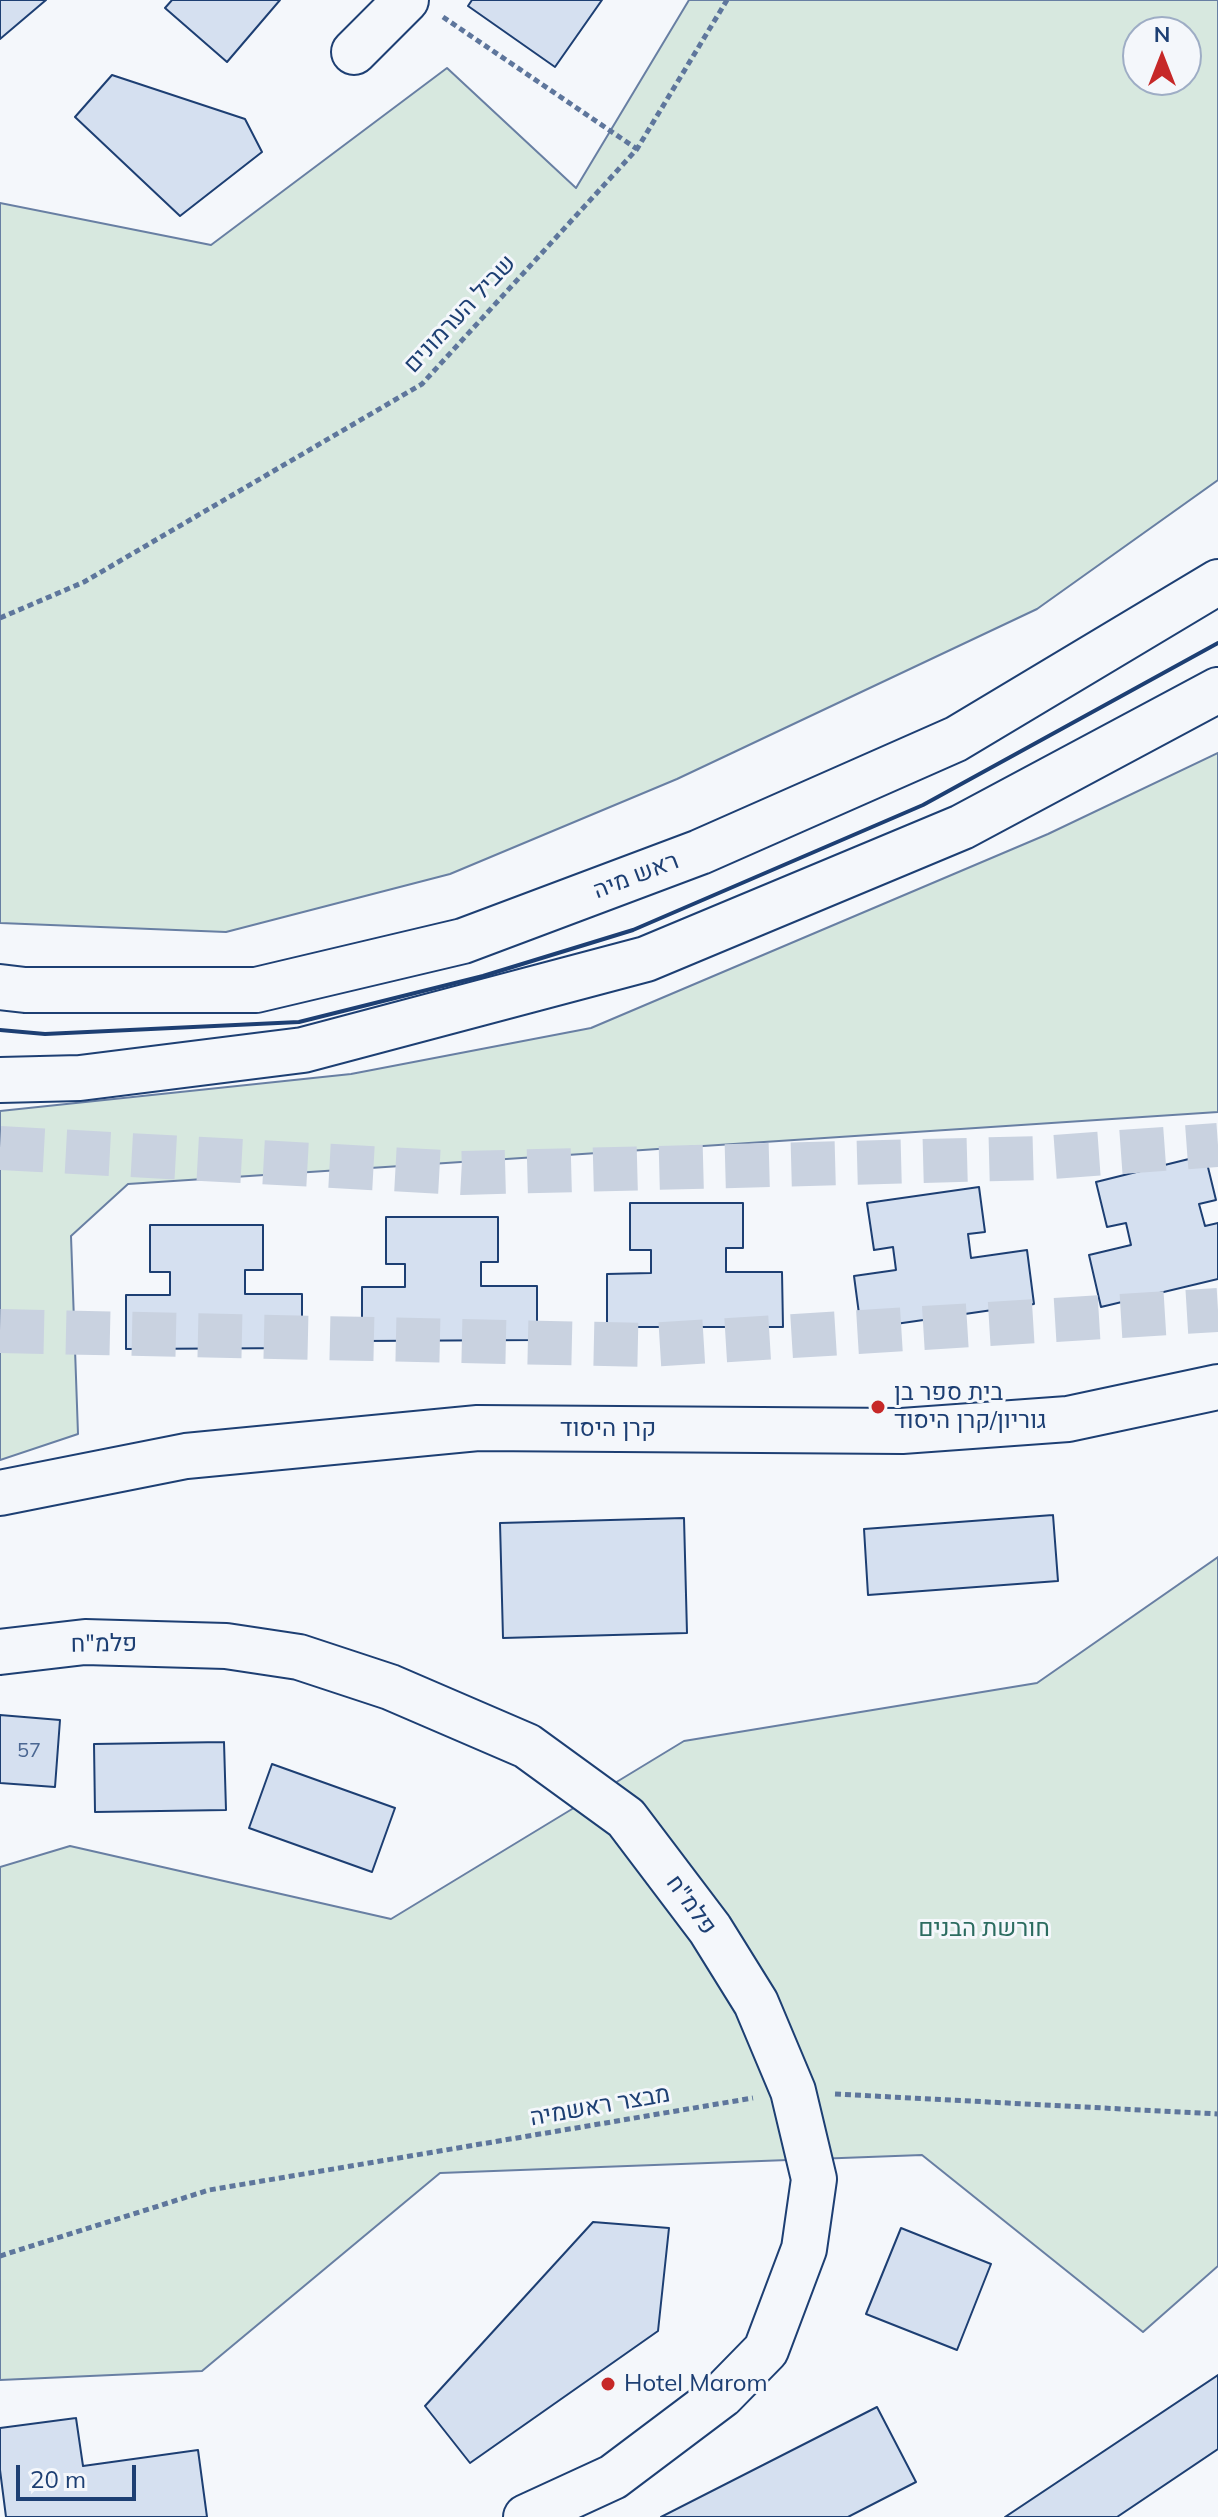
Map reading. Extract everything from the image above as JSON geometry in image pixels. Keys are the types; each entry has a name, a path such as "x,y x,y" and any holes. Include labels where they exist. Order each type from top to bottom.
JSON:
{"street":[{"path":"354,52 419,4"},
{"name":"ראש מיה","path":"0,987 25,990 256,990 463,941 700,852 956,739 1218,582"},
{"path":"0,1080 80,1078 303,1050 646,959 962,827 1218,690"},
{"name":"קרן היסוד","path":"0,1493 186,1456 478,1428 902,1431 1068,1419 1218,1387"},
{"name":"פלמ\"ח","path":"0,1652 85,1642 226,1646 299,1657 390,1687 527,1746 626,1818 710,1929 756,2003 793,2091 814,2179 804,2249 766,2350 722,2395 613,2477 526,2517"}],"path":[{"name":"שביל הערמונים","path":"0,618 84,582 422,384 637,149 727,0"},
{"path":"419,4 637,149"},
{"name":"מבצר ראשמיה","path":"0,2256 209,2190 793,2091 1218,2114"}],"green space":[{"path":"689,0 1218,0 1218,480 1037,609 677,779 450,874 226,932 0,923 0,203 211,245 447,68 576,188"},
{"path":"1218,753 1218,1112 128,1184 71,1236 78,1434 0,1460 0,1111 351,1074 591,1028 1048,834"},
{"name":"חורשת הבנים","path":"1218,1557 1218,2266 1143,2332 922,2155 440,2173 202,2371 0,2380 0,1867 70,1846 391,1919 684,1741 1037,1683"}],"building":[{"path":"0,0 46,0 0,39"},
{"path":"172,0 280,0 227,62 165,8"},
{"path":"472,0 602,0 555,67 468,6"},
{"path":"112,75 245,119 262,152 180,216 75,117"},
{"path":"1205,1155 1216,1200 1199,1204 1205,1226 1218,1223 1218,1279 1101,1307 1089,1255 1131,1245 1126,1223 1107,1227 1096,1182"},
{"path":"979,1187 985,1232 968,1234 971,1258 1027,1250 1034,1304 861,1329 854,1276 896,1270 893,1247 874,1250 867,1203"},
{"path":"630,1203 743,1203 743,1248 726,1248 726,1272 782,1272 783,1327 607,1327 607,1274 651,1273 651,1250 630,1250"},
{"path":"386,1217 498,1217 498,1262 481,1262 481,1286 537,1286 537,1340 362,1341 362,1287 405,1287 405,1264 386,1264"},
{"path":"150,1225 263,1225 263,1270 245,1270 245,1294 302,1294 302,1348 126,1349 126,1295 170,1295 170,1272 150,1272"},
{"path":"1053,1515 1058,1581 868,1595 864,1529"},
{"path":"684,1518 687,1633 503,1638 500,1523"},
{"path":"0,1715 60,1720 55,1787 0,1783"},
{"path":"224,1742 226,1810 95,1812 94,1744"},
{"path":"272,1764 395,1808 372,1872 249,1828"},
{"path":"593,2222 669,2228 658,2331 470,2463 425,2406"},
{"path":"901,2228 991,2264 957,2350 866,2314"},
{"path":"1218,2375 1218,2449 1117,2517 1005,2517"},
{"path":"877,2407 916,2482 848,2517 661,2517"},
{"path":"76,2418 83,2466 198,2450 207,2517 6,2517 0,2470 0,2428"}],"tunnel":[{"path":"0,1148 462,1173 1039,1158 1218,1145"},
{"path":"0,1331 647,1345 1218,1310"}],"wall":[{"path":"0,1030 45,1034 299,1022 483,976 633,930 923,805 1218,643"}],"place":[{"name":"בית ספר בן גוריון/קרן היסוד","path":"878,1407"},
{"name":"Hotel Marom","path":"608,2384"}]}
